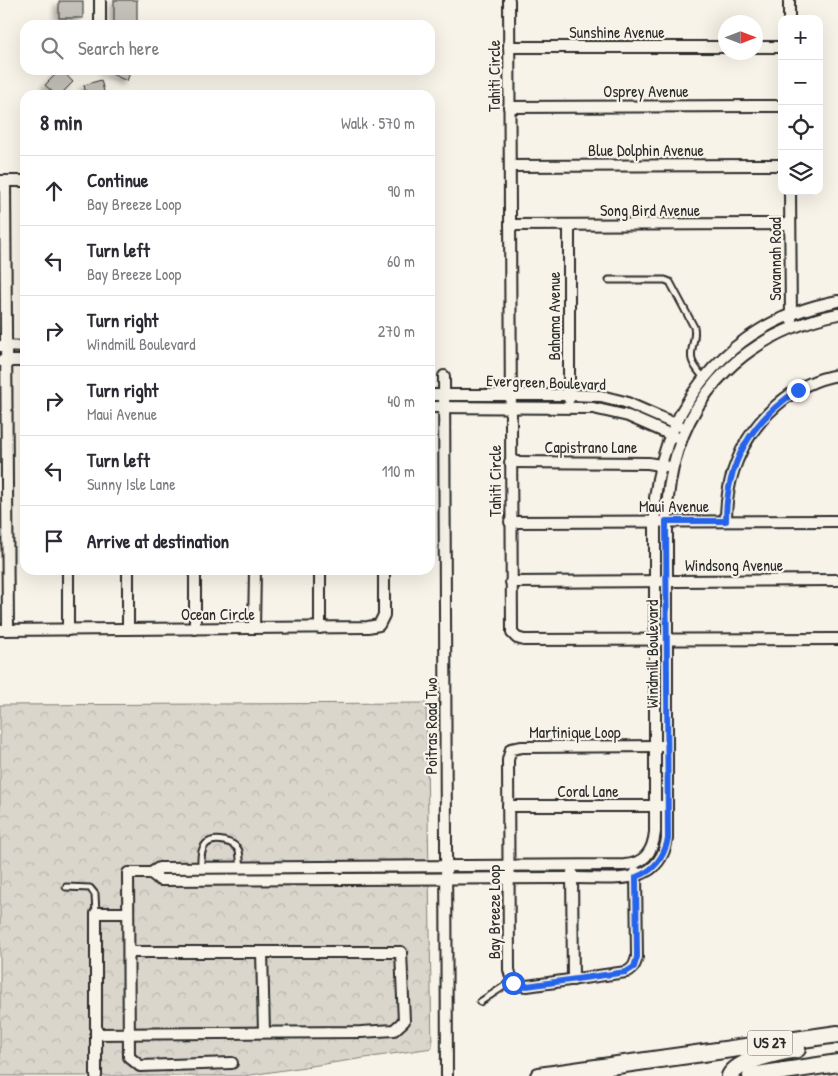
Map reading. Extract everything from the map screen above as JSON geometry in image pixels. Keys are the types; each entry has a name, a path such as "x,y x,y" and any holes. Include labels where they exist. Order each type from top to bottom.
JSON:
{"highway":[{"name":"US 27","path":"538,1076 838,1034"},
{"path":"730,1076 733,1070 746,1063 786,1051 838,1040"},
{"path":"591,1076 627,1071 650,1060"},
{"name":"US 27","path":"751,1076 838,1063"}],"street":[{"path":"100,0 100,20"},
{"name":"Tahiti Circle","path":"509,0 511,629 517,638 524,640 838,639"},
{"path":"789,0 789,15"},
{"name":"Sunshine Avenue","path":"509,47 718,47"},
{"path":"763,47 778,47"},
{"name":"Osprey Avenue","path":"509,106 778,106"},
{"name":"Blue Dolphin Avenue","path":"510,166 778,165"},
{"path":"4,630 2,181 20,181"},
{"name":"Savannah Road","path":"790,195 790,314 792,327"},
{"name":"Song Bird Avenue","path":"510,225 790,224"},
{"name":"Bahama Avenue","path":"569,225 569,407"},
{"name":"Windmill Boulevard","path":"636,864 645,858 652,848 656,832 654,521 656,492 670,434 689,399 704,378 718,362 736,347 790,314 838,301"},
{"name":"Windmill Boulevard","path":"636,877 654,867 663,854 668,839 666,521 672,468 681,439 705,396 730,368 759,344 792,327 838,314"},
{"path":"3,346 20,347"},
{"path":"3,361 20,361"},
{"path":"726,521 728,491 733,472 740,453 755,428 774,408 798,390 816,381 838,375"},
{"name":"Poitras Road Two","path":"444,376 447,1076"},
{"name":"Evergreen Boulevard","path":"435,395 569,394 601,396 618,400 686,429"},
{"name":"Evergreen Boulevard","path":"435,408 593,408 619,413 681,439"},
{"name":"Capistrano Lane","path":"510,462 648,463 672,468"},
{"name":"Maui Avenue","path":"510,522 838,520"},
{"path":"68,575 68,630"},
{"path":"128,575 128,629"},
{"path":"195,575 195,629"},
{"path":"254,628 255,575"},
{"path":"320,575 320,628"},
{"name":"Ocean Circle","path":"4,630 368,628 379,625 384,615 384,575"},
{"name":"Windsong Avenue","path":"511,582 838,580"},
{"name":"Martinique Loop","path":"508,806 508,760 509,752 514,748 667,746"},
{"name":"Coral Lane","path":"508,806 668,806"},
{"name":"Bay Breeze Loop","path":"508,806 509,970 512,980 517,985 527,986 626,972 634,967 637,957 636,877"},
{"path":"151,873 160,880 636,877 636,864 159,868 151,873 128,873 129,1057 140,1066 232,1063"},
{"path":"572,866 573,980"},
{"path":"226,867 226,880"},
{"path":"96,1076 96,913 128,913"},
{"path":"96,1034 394,1030 404,1021 401,952 129,952"},
{"path":"262,952 264,1032"}],"lane":[{"path":"609,280 665,280 670,282 694,327 696,333 692,361 704,378"},
{"path":"201,868 202,852 205,845 211,842 224,841 232,844 239,850 241,867"},
{"path":"66,887 90,888 96,894 96,913"},
{"path":"480,1002 512,980"}],"green space":[{"path":"426,703 432,1048 244,1076 0,1076 0,705"}],"building":[{"path":"114,0 137,0 137,20 114,20"},
{"path":"59,1 83,1 83,18 59,18"},
{"path":"55,75 67,75 73,82 65,90 50,90 45,85"},
{"path":"114,75 129,75 127,81"},
{"path":"101,80 104,90 85,90 84,85"}],"route":[{"path":"513,983 527,986 626,972 634,967 636,963 636,877 654,867 663,854 668,839 666,521 726,521 730,481 736,462 745,445 762,420 781,402 798,390"}]}
